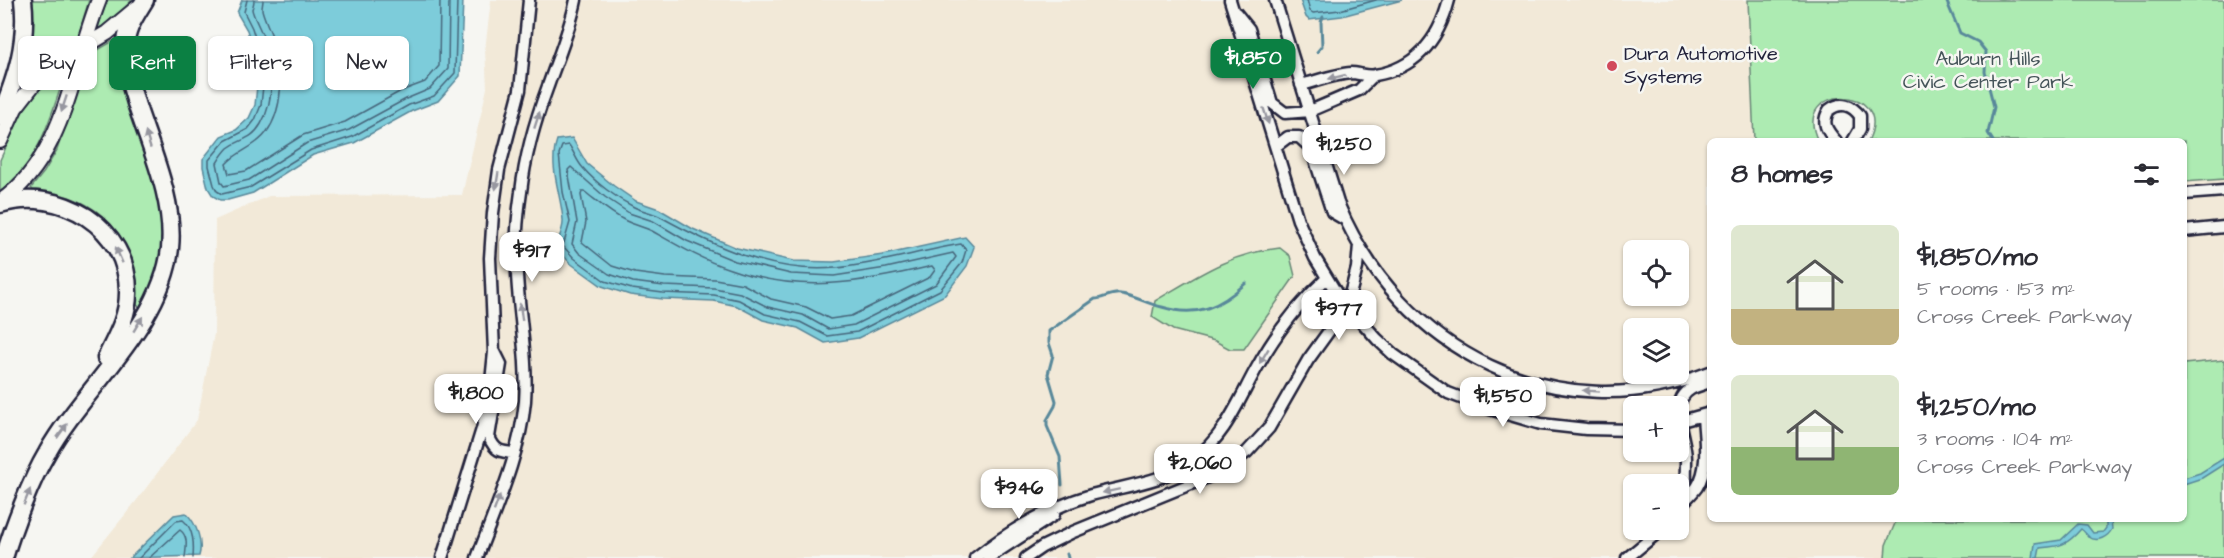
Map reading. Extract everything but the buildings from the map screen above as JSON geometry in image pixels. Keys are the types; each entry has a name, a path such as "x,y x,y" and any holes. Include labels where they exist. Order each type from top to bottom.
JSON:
{"highway":[{"path":"0,117 13,85 22,51 25,28 24,0"},
{"path":"4,558 47,452 127,343 153,301 162,280 170,248 167,204 124,56 127,35 145,0"},
{"path":"0,203 33,199 50,201 71,208 99,225 118,251 128,282 125,315 92,389"}],"main road":[{"path":"87,36 99,0"},
{"path":"97,39 120,23 145,0"},
{"path":"0,141 15,108 27,90"},
{"path":"0,203 26,181 46,152 68,90"}],"street":[{"path":"446,558 490,392 494,352 490,258 493,213 499,170 520,90 529,0"},
{"path":"477,558 514,453 522,422 525,338 516,273 521,189 534,125 567,36 576,0"},
{"path":"1301,85 1351,73 1373,76 1394,70 1423,53 1438,31 1449,0"},
{"path":"1274,2 1329,175 1350,232 1404,304 1442,338 1490,366 1523,379 1566,390 1620,393 1653,389 1707,373"},
{"path":"1231,5 1249,29 1272,103 1285,113 1310,111 1359,90 1373,76"},
{"path":"1231,5 1298,220 1315,258 1347,306 1393,354 1448,393 1490,409 1541,424 1586,429 1623,430"},
{"path":"1833,138 1827,132 1826,116 1834,106 1846,105 1857,111 1862,121 1855,138"},
{"path":"1276,146 1288,137 1299,137 1311,148 1332,212 1344,219"},
{"path":"2187,194 2224,191"},
{"path":"2187,231 2224,228"},
{"path":"1026,558 1042,547 1073,532 1204,479 1233,464 1247,453 1269,428 1308,360 1347,306 1357,268 1359,245"},
{"path":"975,558 1015,530 1071,502 1164,477 1192,460 1207,448 1230,420 1275,338 1301,303 1327,278"},
{"path":"494,352 501,364 489,437 494,448 500,452 514,453"},
{"path":"1683,396 1689,389 1707,383"},
{"path":"1689,419 1706,415 1704,469 1698,487 1689,494"},
{"path":"988,558 1071,502"},
{"path":"1627,558 1649,540"}],"shaded area":[{"path":"491,0 1748,0 1754,138 1707,138 1707,522 2187,522 2187,182 2224,179 2224,558 90,558 197,420 214,334 215,220 269,196 462,195 487,88 485,50"}],"green space":[{"path":"30,0 89,0 78,36 27,36"},
{"path":"107,0 132,0 119,14 97,31"},
{"name":"Auburn Hills Civic Center Park","path":"1748,0 2224,0 2224,179 2187,182 2187,138 1869,138 1873,122 1868,109 1857,100 1843,98 1829,100 1818,108 1813,122 1817,138 1754,138"},
{"path":"109,43 109,90 124,90 160,207 163,228 158,270 140,307 137,305 136,281 131,259 111,224 96,211 78,201 31,188 57,150 77,90 97,90 97,50"},
{"path":"39,90 60,90 50,120 35,152 14,180 0,192 0,160 24,109"},
{"path":"1280,248 1290,256 1295,276 1244,349 1230,349 1215,341 1173,330 1152,317 1155,301 1200,274 1245,255"},
{"path":"2224,360 2224,558 1885,558 1886,545 1896,522 2187,522 2187,364"}],"water":[{"path":"242,0 463,0 460,76 438,101 412,111 354,143 313,155 253,193 220,200 213,196 208,188 203,159 221,136 236,130 249,118 255,105 257,90 313,90 313,36 249,36 237,13"},
{"path":"1300,0 1402,0 1342,16 1309,20"},
{"path":"572,138 587,164 636,201 659,209 693,229 737,248 793,261 834,262 883,255 965,237 974,247 967,266 945,295 858,338 825,343 798,328 763,320 737,306 714,301 630,295 602,286 570,263 556,247 563,223 554,170 555,150 557,140"},
{"path":"2224,458 2224,464 2202,478 2187,483 2187,477 2200,473"},
{"path":"186,513 198,533 199,556 130,558 174,515"},
{"path":"2106,522 2111,522 2110,532 2099,539 2092,539 2081,529 2063,544 2040,548 2038,558 2033,558 2035,544 2061,540 2078,524 2087,525 2093,533 2103,532"}],"waterway":[{"path":"1946,0 1960,33 1978,42 1986,52 1985,72 1994,107 1988,133 1991,138"},
{"path":"1317,52 1322,46 1321,22 1323,17"},
{"path":"1062,485 1060,457 1047,426 1047,420 1056,401 1048,374 1053,355 1049,343 1049,331 1095,299 1111,295 1126,295 1175,310 1197,311 1217,304 1246,283"},
{"path":"1067,554 1068,558"}],"place":[{"name":"Dura Automotive Systems","path":"1612,66"}]}
